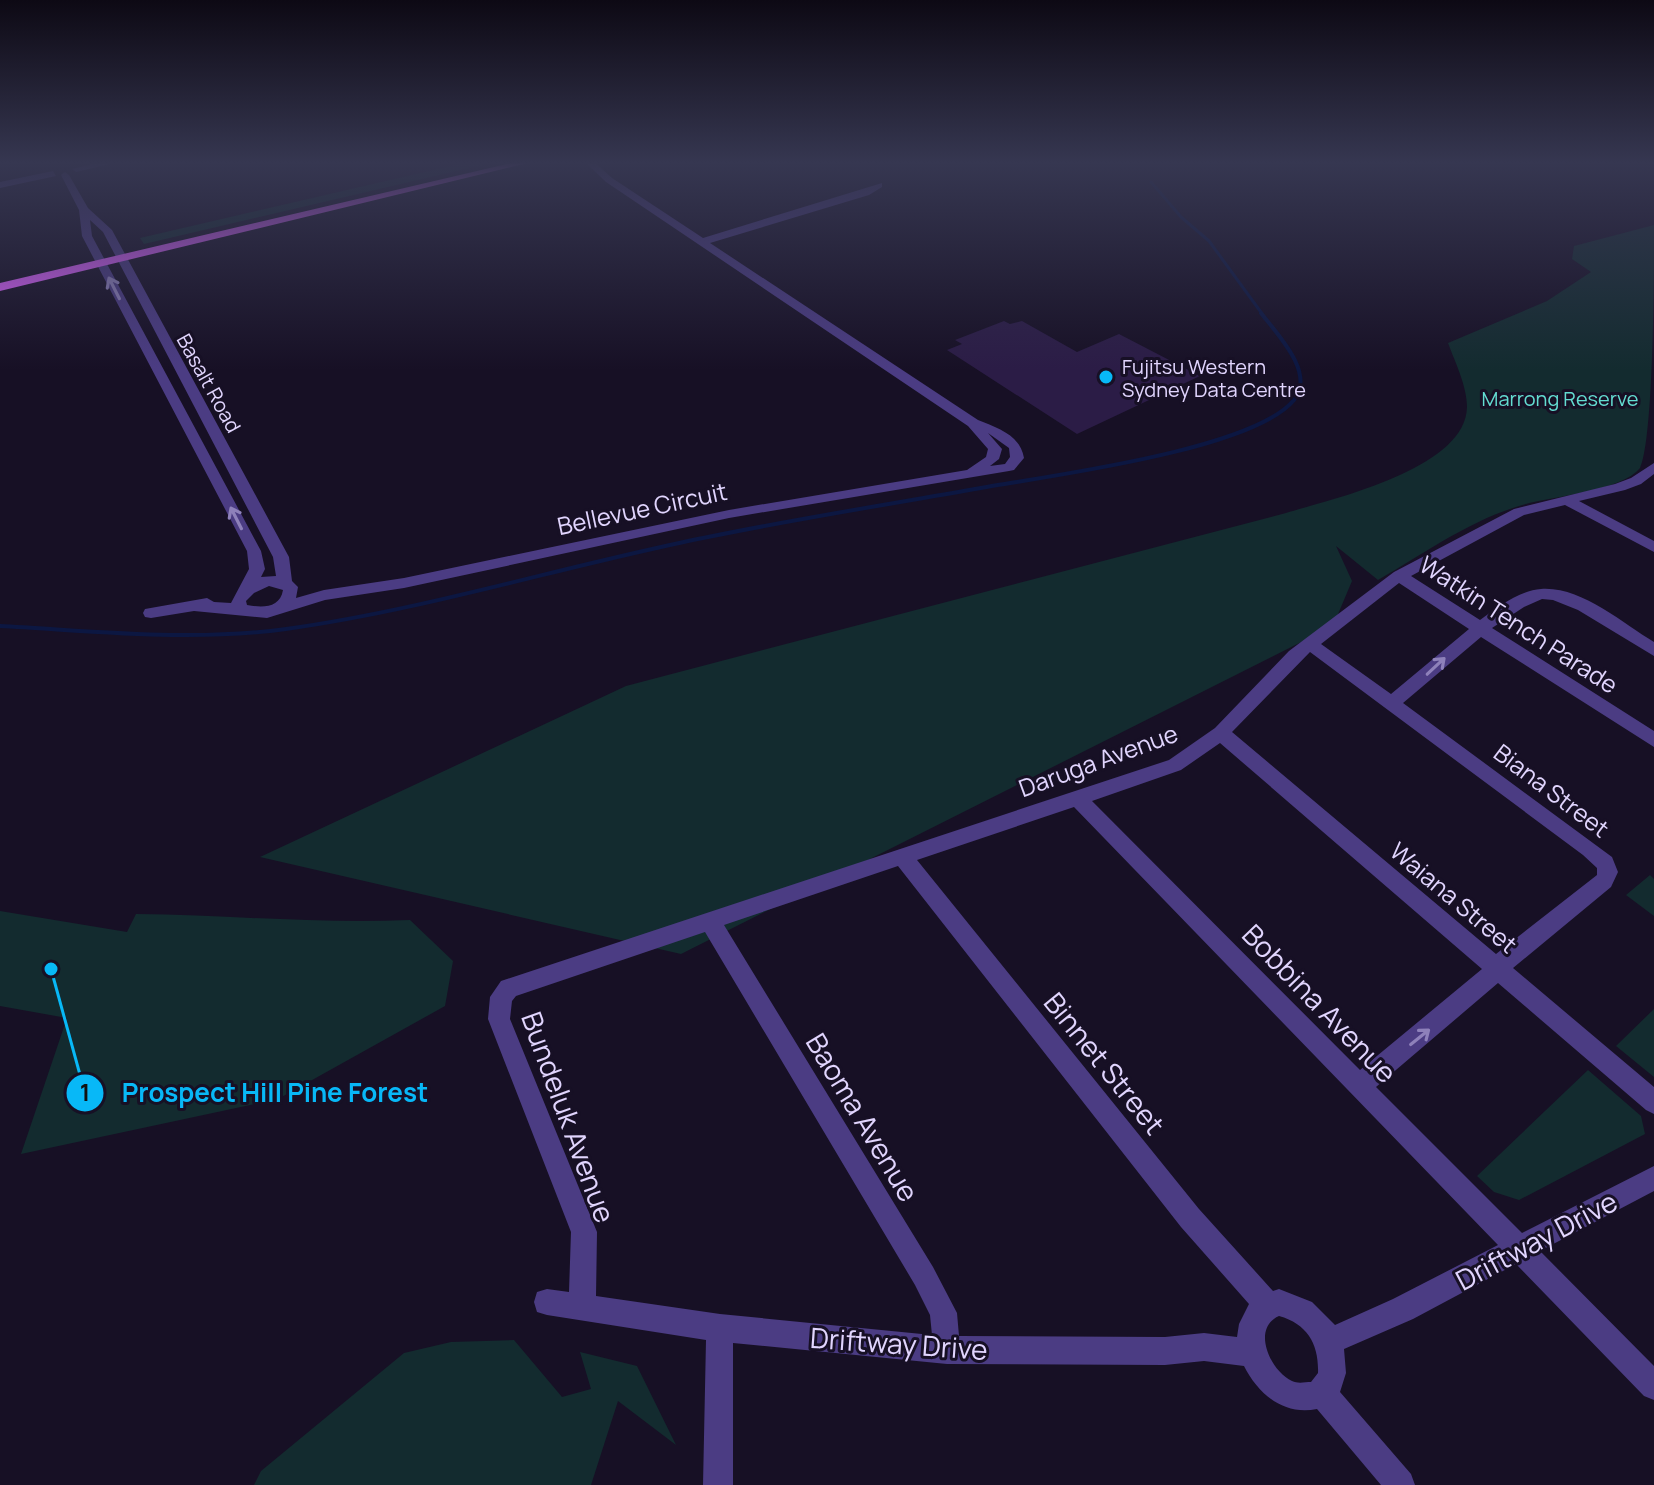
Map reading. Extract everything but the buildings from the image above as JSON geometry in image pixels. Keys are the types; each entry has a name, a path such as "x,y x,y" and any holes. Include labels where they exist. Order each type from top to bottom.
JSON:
{"main road":[{"path":"0,287 218,231"},
{"path":"120,255 224,231"},
{"path":"0,281 100,260"}],"street":[{"name":"Basalt Road","path":"86,231 254,551 257,569 243,597"},
{"name":"Basalt Road","path":"108,231 281,557 286,584"},
{"name":"Bellevue Circuit","path":"243,597 251,614 324,595 404,583 729,514 971,472 1002,470 1017,458 1012,442 995,431 973,423 687,231"},
{"path":"702,242 738,231"},
{"path":"149,350 166,346"},
{"name":"Bellevue Circuit","path":"971,472 992,459 995,449 973,423"},
{"name":"Daruga Avenue","path":"501,997 509,988 525,981 711,922 1175,765 1221,733 1295,655 1403,574 1505,518 1628,484 1654,467"},
{"path":"1568,501 1654,547"},
{"name":"Watkin Tench Parade","path":"1403,574 1654,730"},
{"path":"151,613 243,597 270,581 286,584 291,593 276,609"},
{"name":"Bellevue Circuit","path":"286,584 324,595"},
{"path":"1391,703 1484,625 1535,595 1551,593 1572,601 1654,650"},
{"name":"Watkin Tench Parade","path":"1484,625 1654,740"},
{"name":"Biana Street","path":"1310,644 1605,863 1608,872 1604,881 1497,967 1487,981 1359,1086"},
{"name":"Waiana Street","path":"1221,733 1654,1102"},
{"name":"Bobbina Avenue","path":"1077,798 1654,1386"},
{"name":"Binnet Street","path":"902,856 1190,1218 1267,1304"},
{"name":"Baoma Avenue","path":"711,922 924,1276 943,1313 947,1350"},
{"name":"Bundeluk Avenue","path":"501,997 499,1019 584,1232 582,1305"},
{"name":"Driftway Drive","path":"1330,1341 1403,1309 1654,1178"},
{"name":"Driftway Drive","path":"547,1302 720,1328 947,1350 1165,1351 1204,1347 1253,1353"},
{"path":"1267,1304 1292,1305 1305,1312 1330,1341 1334,1360 1331,1380 1322,1393 1308,1398 1282,1391 1270,1381 1253,1353 1250,1332 1255,1315 1267,1304"},
{"path":"718,1485 720,1328"},
{"path":"1322,1393 1400,1485"}],"green space":[{"path":"169,231 198,231 144,244 140,238"},
{"name":"Marrong Reserve","path":"1630,231 1654,231 1648,424 1640,468 1631,476 1601,488 1500,512 1378,580 1336,546 1352,581 1333,626 681,954 260,857 626,686 1286,513 1393,478 1445,448 1461,429 1467,407 1465,391 1448,343 1547,301 1591,272 1572,259 1574,246"},
{"path":"1650,875 1654,879 1654,916 1626,895"},
{"path":"0,911 127,932 136,914 341,921 410,920 453,961 445,1006 278,1099 21,1154 67,1018 0,1006"},
{"path":"1654,1009 1654,1077 1616,1046"},
{"path":"1588,1070 1641,1116 1645,1134 1519,1200 1494,1192 1477,1176"},
{"path":"514,1340 562,1397 591,1389 580,1352 637,1366 676,1445 618,1401 591,1485 254,1485 261,1471 404,1353 451,1342"}],"waterway":[{"path":"1198,231 1209,241 1263,315"},
{"path":"0,626 179,635 286,629 393,610 713,536 1099,468 1195,447 1272,418 1294,400 1300,389 1300,378 1292,354 1261,313"}],"place":[{"name":"Fujitsu Western Sydney Data Centre","path":"1106,377"},
{"name":"Prospect Hill Pine Forest","path":"51,969"}]}
